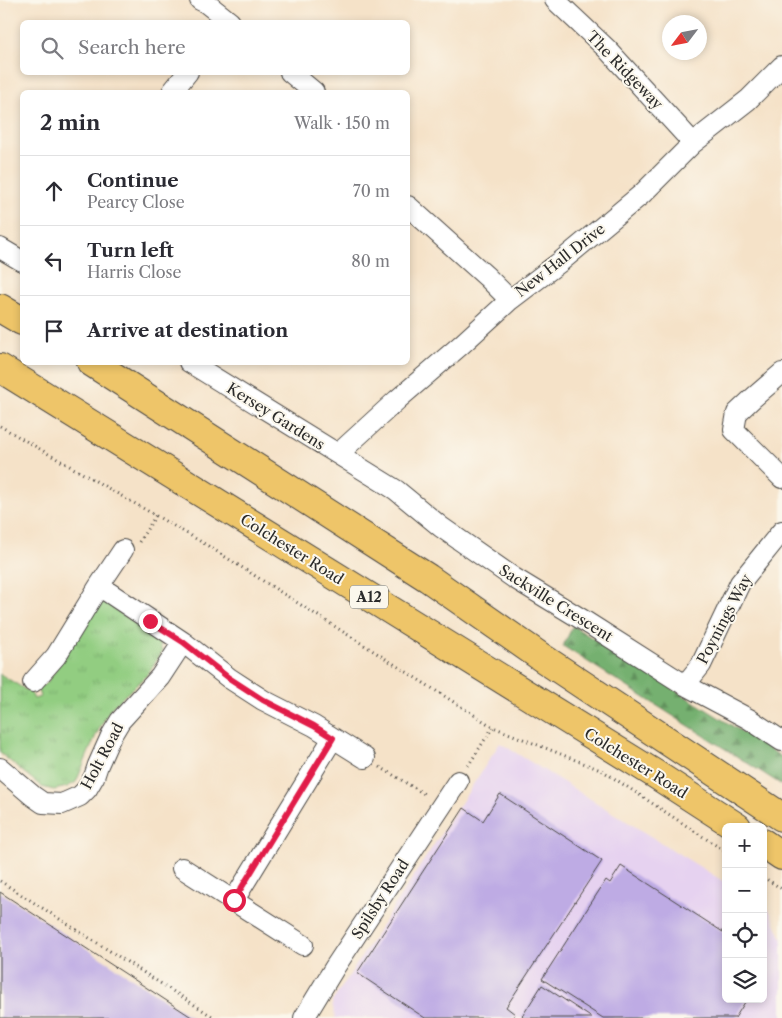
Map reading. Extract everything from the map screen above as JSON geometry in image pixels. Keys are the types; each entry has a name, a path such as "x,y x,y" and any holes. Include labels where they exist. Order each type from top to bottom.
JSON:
{"highway":[{"path":"0,308 20,320"},
{"path":"96,365 428,578 541,657 782,817"},
{"name":"Colchester Road","path":"0,368 655,774 731,823"},
{"path":"767,847 782,856"}],"street":[{"path":"200,0 227,20"},
{"name":"The Ridgeway","path":"554,0 607,49 693,142"},
{"name":"New Hall Drive","path":"338,454 510,300 560,262 642,194 693,142 748,100 782,66"},
{"path":"174,90 186,75"},
{"path":"294,75 312,90"},
{"path":"410,208 510,300"},
{"path":"0,248 20,261"},
{"name":"Kersey Gardens","path":"194,365 338,454"},
{"path":"782,373 737,413 734,430 782,478"},
{"name":"Sackville Crescent","path":"338,454 396,490 441,527 514,578 685,685 749,719 782,741"},
{"name":"Poynings Way","path":"685,685 701,665 740,583 782,531"},
{"path":"33,682 56,656 123,550"},
{"path":"99,586 183,642 229,678 256,695 314,726 365,758"},
{"name":"Holt Road","path":"0,768 43,803 62,804 80,796 88,789 120,720 160,677 183,642"},
{"path":"234,900 333,738"},
{"name":"Spilsby Road","path":"304,1018 335,967 458,781"},
{"path":"182,868 303,945"}],"path":[{"path":"0,426 205,544 493,727 603,771 722,849"},
{"path":"123,550 133,550 156,515"},
{"path":"458,781 493,727"},
{"path":"365,758 442,804"},
{"path":"767,880 782,889"},
{"path":"0,881 215,1018"}],"shaded area":[{"path":"500,743 722,881 722,1003 767,1003 767,909 782,939 782,1018 335,1018 332,1002"}],"green space":[{"path":"100,599 158,639 162,652 147,675 111,708 96,735 76,782 67,787 54,790 42,787 0,753 0,674 31,693 34,699 40,697 38,688 47,683"},
{"path":"573,626 782,757 782,785 563,646"}],"building":[{"path":"500,794 602,861 506,1007 515,1014 512,1018 425,1018 357,973 464,808 483,821"},
{"path":"621,866 722,931 722,1003 744,1003 735,1018 603,1018 542,979 606,880 610,883"},
{"path":"0,892 193,1018 0,1018"},
{"path":"542,985 592,1018 521,1018"}],"route":[{"path":"150,621 183,642 229,678 263,700 333,738 234,900"}]}
